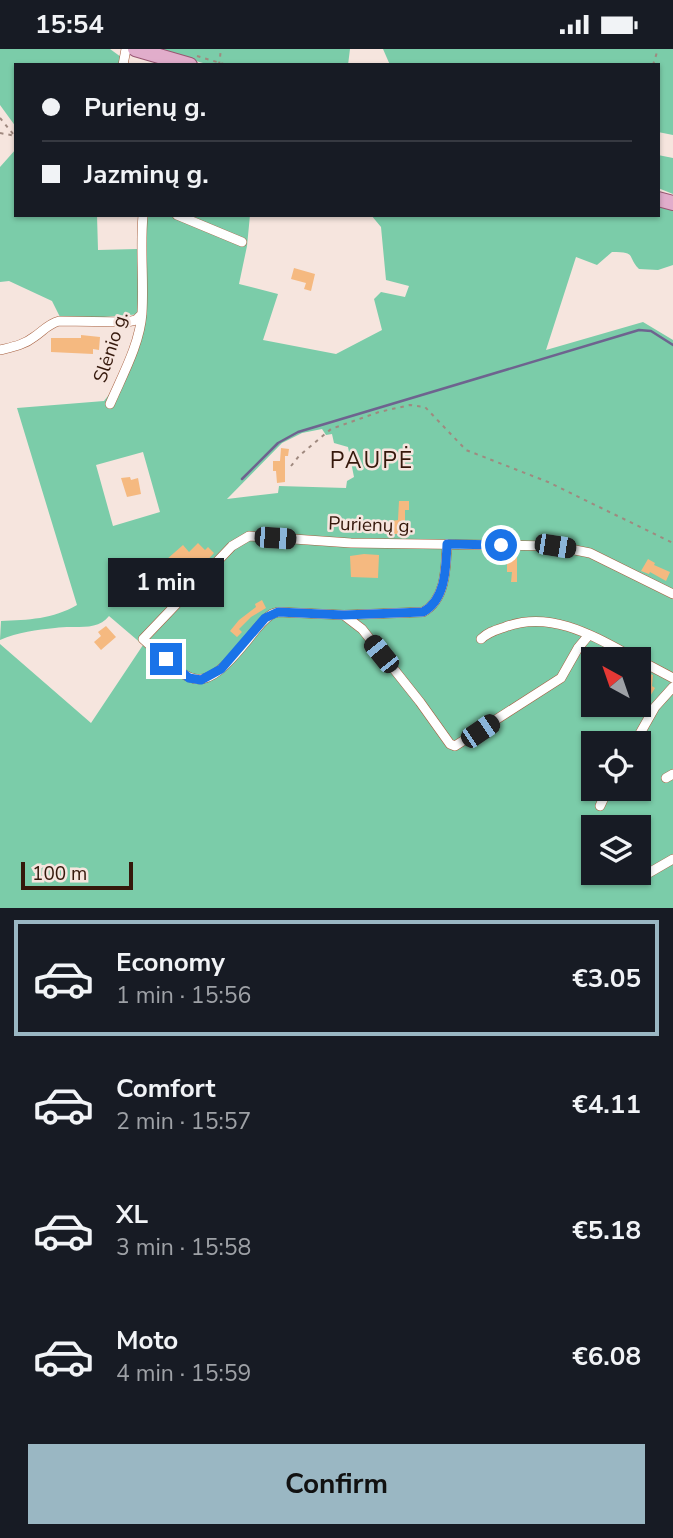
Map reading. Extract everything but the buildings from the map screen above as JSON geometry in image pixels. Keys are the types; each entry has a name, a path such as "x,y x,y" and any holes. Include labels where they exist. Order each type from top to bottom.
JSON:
{"main road":[{"path":"135,49 193,60"}],"street":[{"name":"Slėnio g.","path":"110,404 138,333 142,314 143,217"},
{"path":"182,217 242,242"},
{"path":"0,350 19,346 50,324 59,321 127,323 142,314"},
{"name":"Purienų g.","path":"344,615 272,614 265,618 221,669 201,680 189,678 180,672 143,639 232,545 249,536 351,543 555,546 590,553 673,594"},
{"path":"344,615 415,614 428,609 441,588 447,544"},
{"path":"344,615 362,629 450,744 455,746 561,678 588,636"},
{"path":"481,639 489,632 514,623 536,621 559,623 611,647"},
{"path":"651,667 673,678"},
{"path":"642,731 655,707 673,687"},
{"path":"600,806 602,801"},
{"path":"651,872 673,859"}],"path":[{"path":"193,60 213,63"},
{"path":"0,118 14,134"},
{"path":"291,466 331,429 379,412 410,405 425,407 466,450 548,482 673,543"}],"green space":[{"path":"0,49 110,49 121,57 120,63 14,63 14,124 0,105"},
{"path":"154,49 350,49 348,63 203,63"},
{"path":"383,49 673,49 673,135 660,132 660,63 389,63"},
{"path":"14,151 14,217 97,217 98,250 137,249 144,217 174,217 245,246 242,242 187,217 250,217 239,284 278,294 263,340 336,354 382,330 374,299 381,292 405,297 409,286 386,280 381,227 373,217 660,217 660,207 673,210 673,265 658,270 639,269 629,254 620,252 612,252 597,265 576,257 546,350 643,322 673,340 673,908 0,908 0,644 91,723 143,645 109,616 91,626 34,631 0,640 1,621 50,616 77,605 17,408 104,401 126,373 142,314 78,319 60,317 52,301 9,281 0,282 0,167","holes":["322,429 326,435 332,434 334,443 348,447 354,477 347,481 346,488 279,486 278,493 227,499 282,443 302,433","143,452 160,512 113,526 96,465"]},
{"path":"660,155 673,158 673,194 660,189"}],"waterway":[{"path":"242,479 278,443 298,432 639,330 651,331 673,345"}],"district":[{"name":"PAUPĖ","path":"372,460"}],"route":[{"path":"166,659 189,678 201,680 221,669 265,618 278,612 344,615 423,612 433,605 441,588 447,544 501,545"}]}
